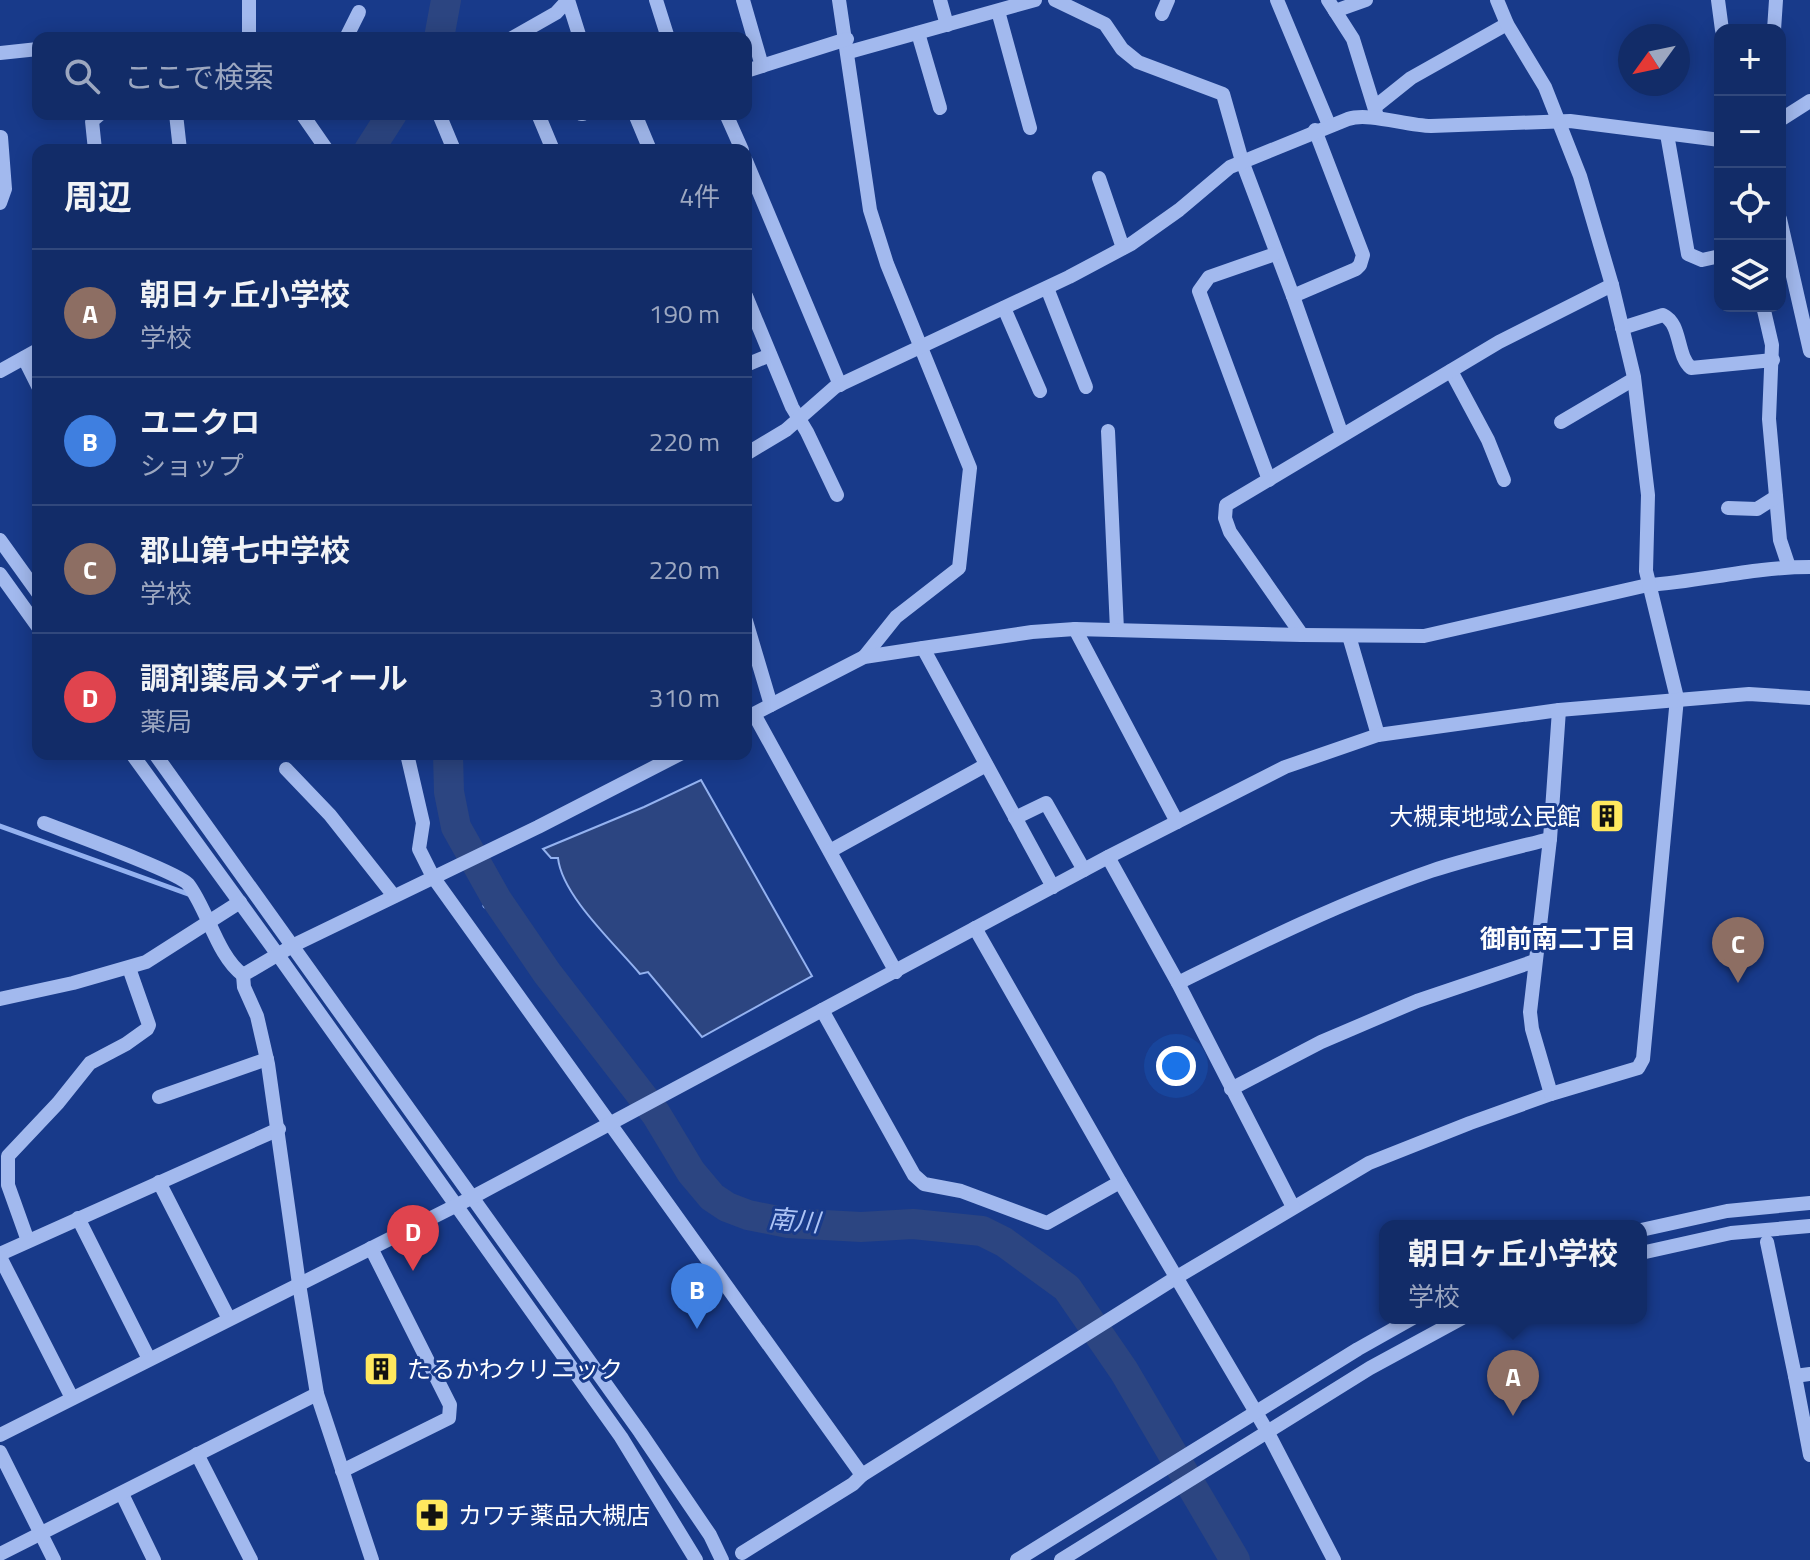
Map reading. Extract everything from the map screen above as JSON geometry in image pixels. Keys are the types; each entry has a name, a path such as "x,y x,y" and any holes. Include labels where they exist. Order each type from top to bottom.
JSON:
{"street":[{"path":"249,0 249,32"},
{"path":"523,32 564,7 568,0 578,32"},
{"path":"656,0 666,32"},
{"path":"743,0 762,66"},
{"path":"839,0 870,210 887,264 970,468 962,521 960,564 955,572 890,622 864,657"},
{"path":"940,0 947,25"},
{"path":"752,69 918,33 1035,0"},
{"path":"1055,0 1105,24 1122,49 1138,62 1223,94 1242,161 1342,435"},
{"path":"1277,0 1363,255 1356,269 1293,296"},
{"path":"1366,0 1332,5 1353,39 1375,113"},
{"path":"742,1553 1177,1277 1369,1163 1551,1094 1633,1071 1643,1059 1677,698 1646,571 1648,495 1634,379 1593,216 1559,121 1545,87 1507,24 1497,0"},
{"path":"1718,0 1721,24"},
{"path":"1774,24 1776,0"},
{"path":"998,11 1030,128"},
{"path":"349,32 359,12"},
{"path":"1375,113 1411,78 1507,24"},
{"path":"918,33 940,108"},
{"path":"0,53 32,50"},
{"path":"1786,116 1810,101"},
{"path":"752,450 800,419 840,385 1047,288 1123,248 1179,210 1223,171 1354,116 1375,113 1422,126 1570,121 1714,139"},
{"path":"93,120 94,144"},
{"path":"177,120 179,144"},
{"path":"308,120 323,144"},
{"path":"442,120 452,144"},
{"path":"540,120 550,144"},
{"path":"638,120 648,144"},
{"path":"729,120 739,144"},
{"path":"1667,134 1688,254 1702,260 1714,257"},
{"path":"0,203 5,189 1,137"},
{"path":"752,175 840,385"},
{"path":"1099,178 1123,248"},
{"path":"1269,480 1199,291 1209,277 1275,254"},
{"path":"1786,258 1810,351"},
{"path":"1302,635 1241,549 1225,518 1226,505 1499,342 1612,285"},
{"path":"1047,288 1086,387"},
{"path":"1004,308 1040,391"},
{"path":"752,311 837,495"},
{"path":"1764,312 1772,345 1769,419 1780,540 1789,567"},
{"path":"1622,328 1663,315 1667,317 1672,322 1685,363 1691,368 1773,360"},
{"path":"0,371 31,354"},
{"path":"752,362 770,355"},
{"path":"1451,371 1488,440 1504,480"},
{"path":"1561,422 1634,379"},
{"path":"1108,431 1117,630"},
{"path":"1728,508 1757,509 1776,497"},
{"path":"0,540 32,585"},
{"path":"752,715 864,657 1032,632 1075,629 1424,636 1648,585 1810,567"},
{"path":"0,574 32,619"},
{"path":"1075,629 1177,822"},
{"path":"1349,636 1378,735"},
{"path":"752,641 771,705"},
{"path":"923,648 1053,887"},
{"path":"0,1435 471,1198 1108,857 1285,767 1378,735 1559,710 1749,694 1810,698"},
{"path":"1551,1094 1531,1020 1550,839 1559,710"},
{"path":"752,719 830,851 896,972"},
{"path":"136,760 621,1437 696,1560"},
{"path":"159,760 640,1432 710,1535 722,1560"},
{"path":"408,760 423,823 419,849 433,877 613,1123 862,1475"},
{"path":"243,975 294,945 433,877 652,760"},
{"path":"830,851 986,765"},
{"path":"286,769 330,815 394,896"},
{"path":"1015,818 1046,803 1084,870"},
{"path":"44,823 181,878 243,975 267,1059 317,1394 372,1560"},
{"path":"1178,983 1361,898 1431,871 1550,839"},
{"path":"1108,857 1178,983 1293,1207"},
{"path":"0,999 129,968 159,956 240,902"},
{"path":"975,928 1267,1431 1334,1560"},
{"path":"1231,1089 1321,1042 1417,1001 1535,961"},
{"path":"28,1241 8,1185 8,1156 5,1150 58,1103 90,1063 147,1029 149,1025 129,968"},
{"path":"822,1010 920,1182 961,1191 1047,1223 1120,1182"},
{"path":"159,1097 267,1059"},
{"path":"72,1398 0,1255 279,1129"},
{"path":"159,1182 229,1319"},
{"path":"1647,1229 1727,1211 1810,1203"},
{"path":"78,1218 149,1359"},
{"path":"1647,1252 1731,1233 1810,1226"},
{"path":"1767,1242 1810,1455"},
{"path":"342,1471 449,1418 451,1410 371,1248"},
{"path":"1017,1560 1254,1412 1403,1324"},
{"path":"1061,1560 1370,1368 1451,1324"},
{"path":"1795,1376 1810,1374"},
{"path":"0,1554 317,1394"},
{"path":"0,1452 54,1560"},
{"path":"197,1454 251,1560"},
{"path":"122,1494 154,1560"}],"water":[{"path":"701,780 812,976 702,1037 648,972 640,974 579,904 562,873 558,858 551,858 543,849"}],"waterway":[{"name":"南川","path":"440,32 446,0"},
{"name":"南川","path":"373,144 388,120"},
{"name":"南川","path":"448,760 449,792 456,827 497,900 547,973 656,1114 691,1172 712,1197 748,1215 788,1223 861,1227 913,1224 982,1231 1004,1242 1067,1288 1124,1371 1235,1560"},
{"path":"0,826 188,894"},
{"path":"485,906 497,900"}],"place":[{"name":"大槻東地域公民館","path":"1607,816"},
{"name":"郡山第七中学校","path":"1738,983"},
{"name":"調剤薬局メディール","path":"413,1271"},
{"name":"ユニクロ","path":"697,1329"},
{"name":"たるかわクリニック","path":"381,1369"},
{"name":"朝日ヶ丘小学校","path":"1513,1416"},
{"name":"カワチ薬品大槻店","path":"432,1515"}],"district":[{"name":"御前南二丁目","path":"1558,938"}]}
